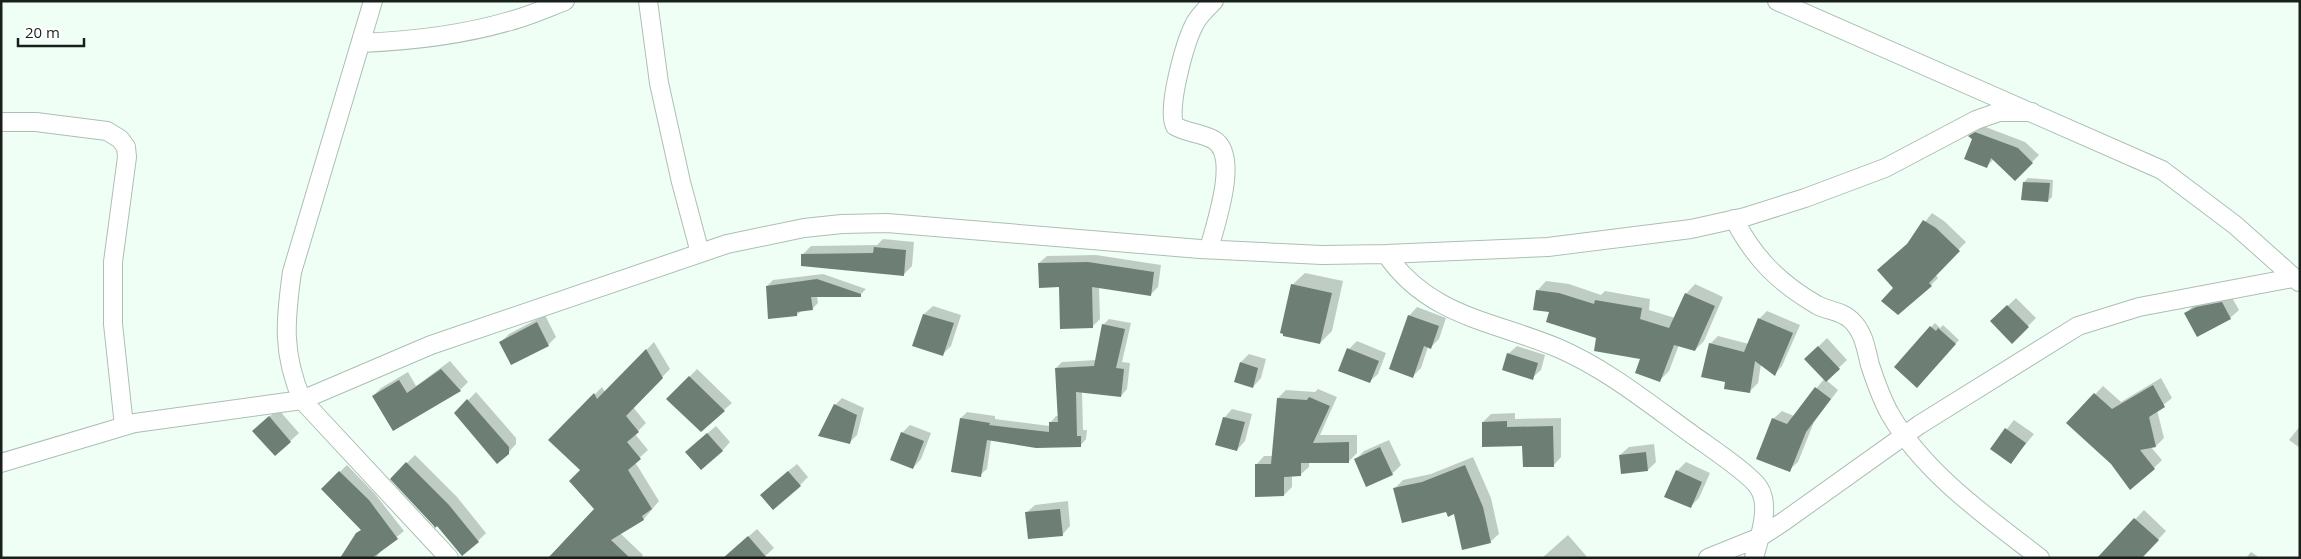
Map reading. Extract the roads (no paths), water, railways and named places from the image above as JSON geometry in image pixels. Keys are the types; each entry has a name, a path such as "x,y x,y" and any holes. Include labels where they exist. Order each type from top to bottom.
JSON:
{"street":[{"path":"373,1 292,272 286,316 287,349 292,377 302,400 449,558"},
{"path":"361,43 406,41 465,31 511,21 564,1"},
{"path":"648,1 659,83 681,182 700,253"},
{"path":"1209,249 1225,183 1226,156 1223,147 1214,140 1174,126 1171,114 1184,53 1194,24 1214,1"},
{"path":"1778,1 2162,170 2235,225 2297,280"},
{"path":"1,462 135,423 302,400 431,345 727,244 797,229 842,224 887,223 1209,249 1322,255 1548,247 1691,229 1734,219 1805,198 1885,168 1976,120 1999,112 2032,112"},
{"path":"1,122 36,122 108,131 120,139 126,147 127,157 113,262 113,324 124,426"},
{"path":"1734,219 1746,242 1772,273 1797,293 1820,306 1844,315 1857,327 1863,338 1871,367 1890,414 1934,472 1982,514 2040,558"},
{"path":"1386,254 1399,273 1419,291 1468,317 1558,348 1621,382 1718,453 1759,487 1763,510 1760,536 1754,558"},
{"path":"1708,558 1760,536 1783,522 1906,436 2000,374 2078,326 2139,307 2297,280"}]}
